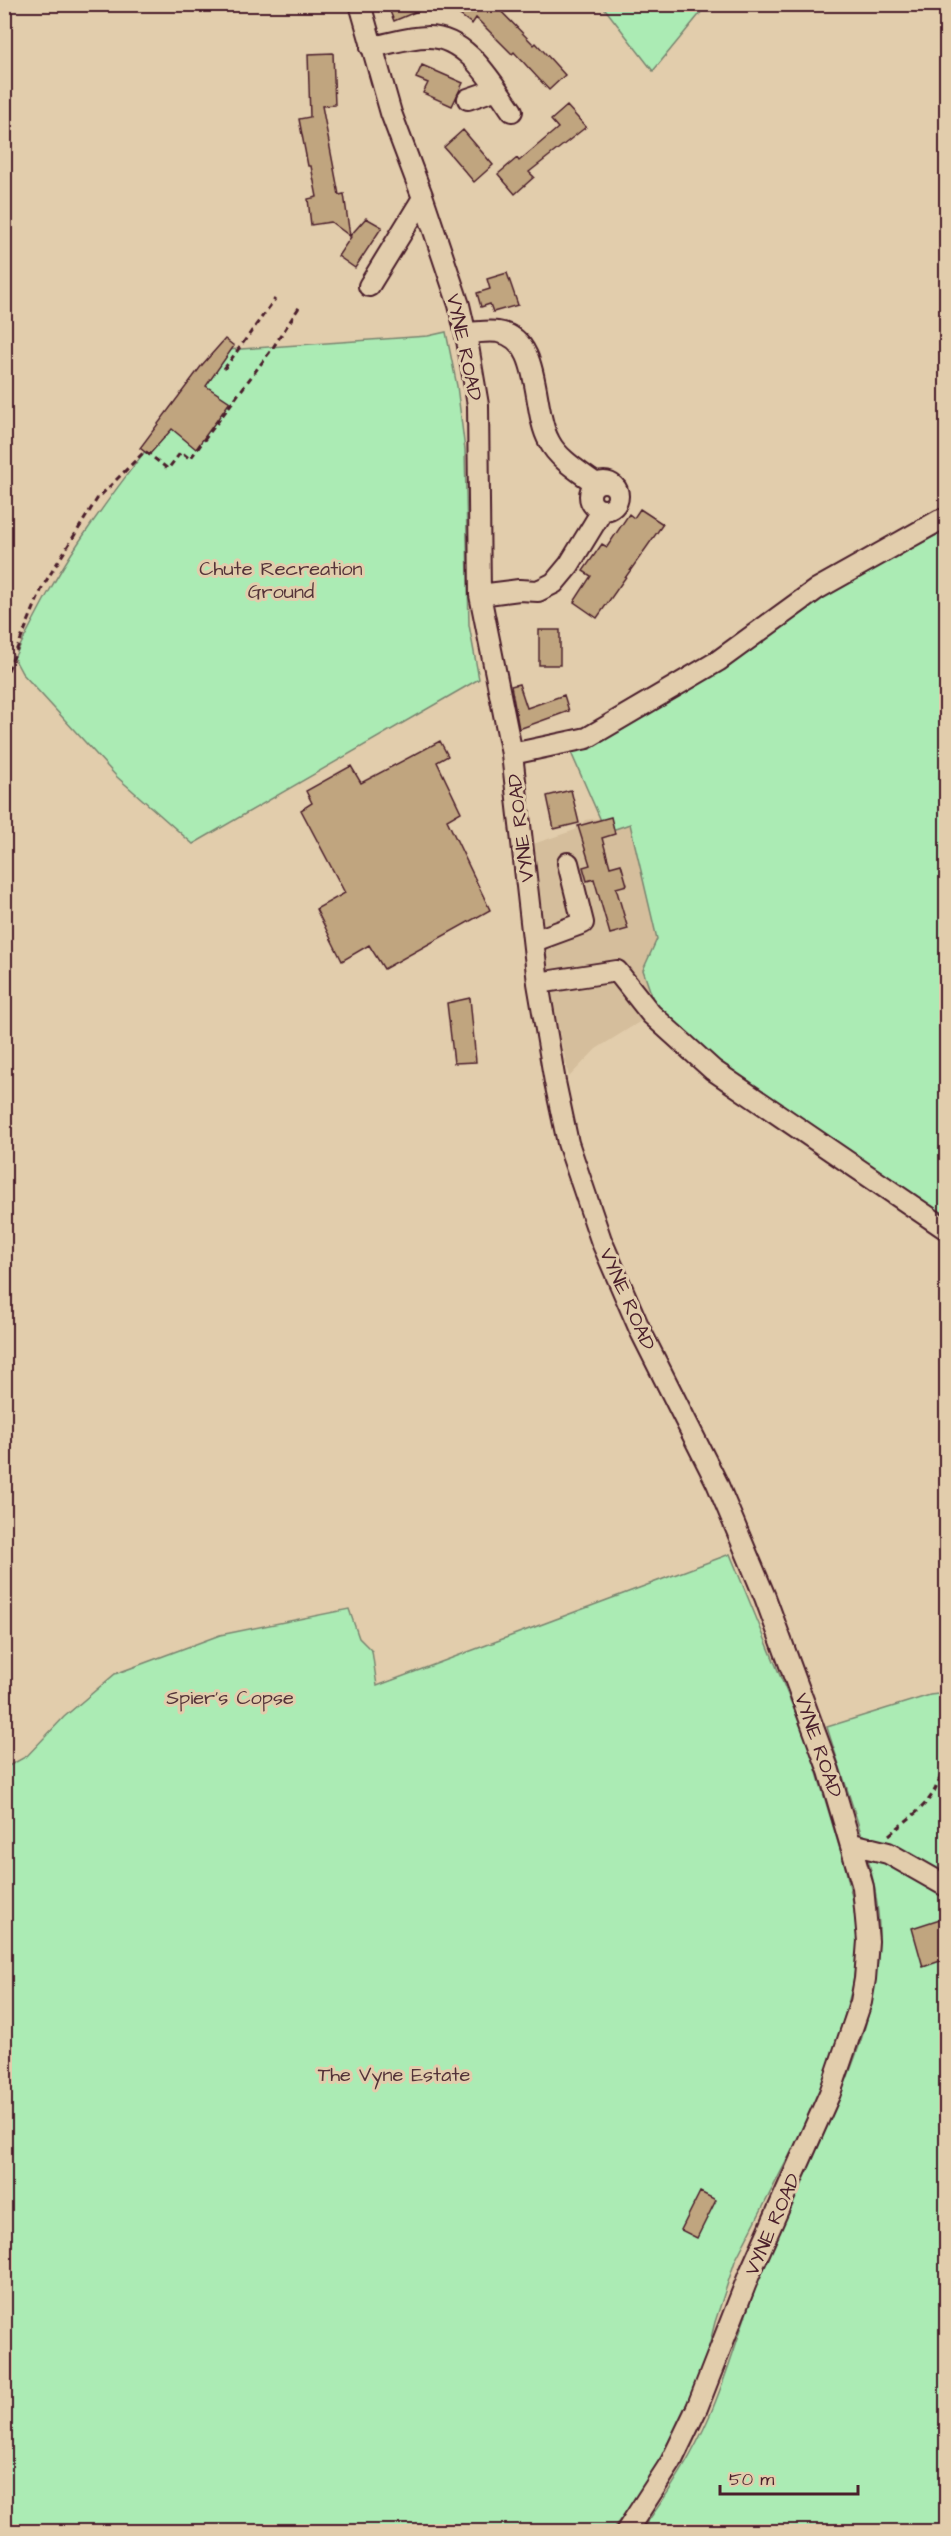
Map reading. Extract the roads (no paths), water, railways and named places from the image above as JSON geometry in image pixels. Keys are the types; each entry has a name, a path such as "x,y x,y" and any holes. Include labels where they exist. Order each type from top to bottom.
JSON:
{"street":[{"name":"VYNE ROAD","path":"360,4 391,113 423,198 466,333 478,405 480,595 512,754 538,983 568,1143 591,1212 640,1330 717,1483 765,1597 798,1683 852,1844 863,1887 867,1941 866,1979 852,2032 830,2093 749,2275 697,2408 671,2462 626,2532"},
{"path":"371,47 428,37 453,43 481,67 512,111"},
{"path":"468,99 497,89"},
{"path":"369,286 423,198"},
{"path":"466,333 498,332 519,341 528,355 548,440 558,454 596,484 590,492 591,502 593,506 602,511 569,566 554,584 538,591 519,590 480,595"},
{"path":"512,754 586,738 718,661 817,589 940,520 946,519"},
{"path":"534,941 583,923 568,863"},
{"path":"538,983 617,971 651,1014 713,1070 946,1229"},
{"path":"852,1844 874,1848 900,1858 946,1886"}],"park label":[{"name":"Chute Recreation Ground","path":"281,580"},
{"name":"Spier's Copse","path":"230,1697"},
{"name":"The Vyne Estate","path":"394,2074"}]}
